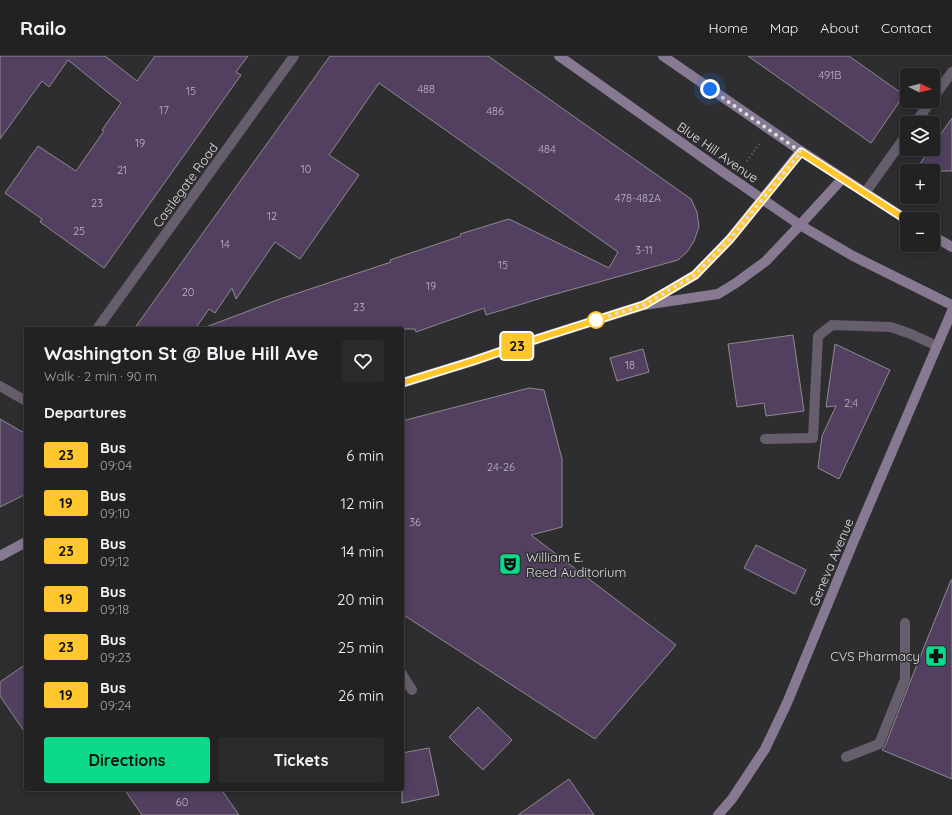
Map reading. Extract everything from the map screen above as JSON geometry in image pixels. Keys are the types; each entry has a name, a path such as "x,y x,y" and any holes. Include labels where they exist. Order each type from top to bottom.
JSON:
{"main road":[{"name":"Blue Hill Avenue","path":"558,56 800,225 853,256 952,305"},
{"path":"663,56 801,152 900,216"},
{"path":"644,305 695,275 730,239 801,152"},
{"path":"404,382 644,305 718,294 766,261 842,179"},
{"path":"940,240 952,247"},
{"name":"Geneva Avenue","path":"718,815 732,799 765,749 787,703 855,538 952,311"},
{"path":"0,556 24,543"}],"street":[{"name":"Castlegate Road","path":"99,327 294,56"},
{"path":"940,88 952,72"},
{"path":"865,193 900,144"},
{"path":"765,439 813,438 818,336 832,325 891,327 937,346"},
{"path":"0,386 24,400"},
{"path":"846,757 879,744 905,679 905,623"},
{"path":"404,677 412,690"}],"path":[{"path":"747,161 759,144"}],"building":[{"path":"0,56 105,56 137,81 155,56 248,56 236,72 241,75 104,268 40,222 42,219 5,193 38,146 76,171 104,131 102,130 121,103 68,60 49,87 42,81 0,139"},
{"path":"330,56 488,56 691,199 697,212 699,227 694,241 687,252 678,260 486,315 484,308 416,332 415,329 404,329 404,327 206,327 280,299 391,262 390,260 461,236 460,234 509,219 609,268 618,252 379,83 329,155 359,175 300,259 275,242 236,299 232,288 215,313 209,309 196,327 135,327"},
{"path":"748,56 849,56 900,92 900,101 871,143"},
{"path":"952,118 952,171 940,171 940,164 920,164 925,156 940,156 940,135"},
{"path":"793,335 804,411 766,416 764,403 737,407 728,344"},
{"path":"835,344 890,370 839,479 818,468 822,436 836,406 826,407"},
{"path":"643,349 649,372 617,381 610,358"},
{"name":"William E. Reed Auditorium","path":"529,388 544,390 562,459 562,527 531,535 676,645 595,739 404,615 404,420"},
{"path":"0,419 24,433 24,495 0,507"},
{"path":"756,545 806,570 795,594 744,568"},
{"name":"CVS Pharmacy","path":"951,580 952,779 882,750 885,746"},
{"path":"24,665 24,731 0,696 0,682"},
{"path":"478,707 512,740 483,770 449,737"},
{"path":"429,748 439,795 402,803 402,791 404,791 404,753"},
{"path":"569,779 594,815 518,815"},
{"path":"125,791 222,791 239,815 142,815"}],"bus line":[{"name":"23","path":"404,382 644,305 695,275 730,239 801,152 900,216"}],"place":[{"name":"William E. Reed Auditorium","path":"510,564"},
{"name":"CVS Pharmacy","path":"936,656"}],"route":[{"path":"596,320 644,305 695,275 730,239 801,152 710,89"}]}
